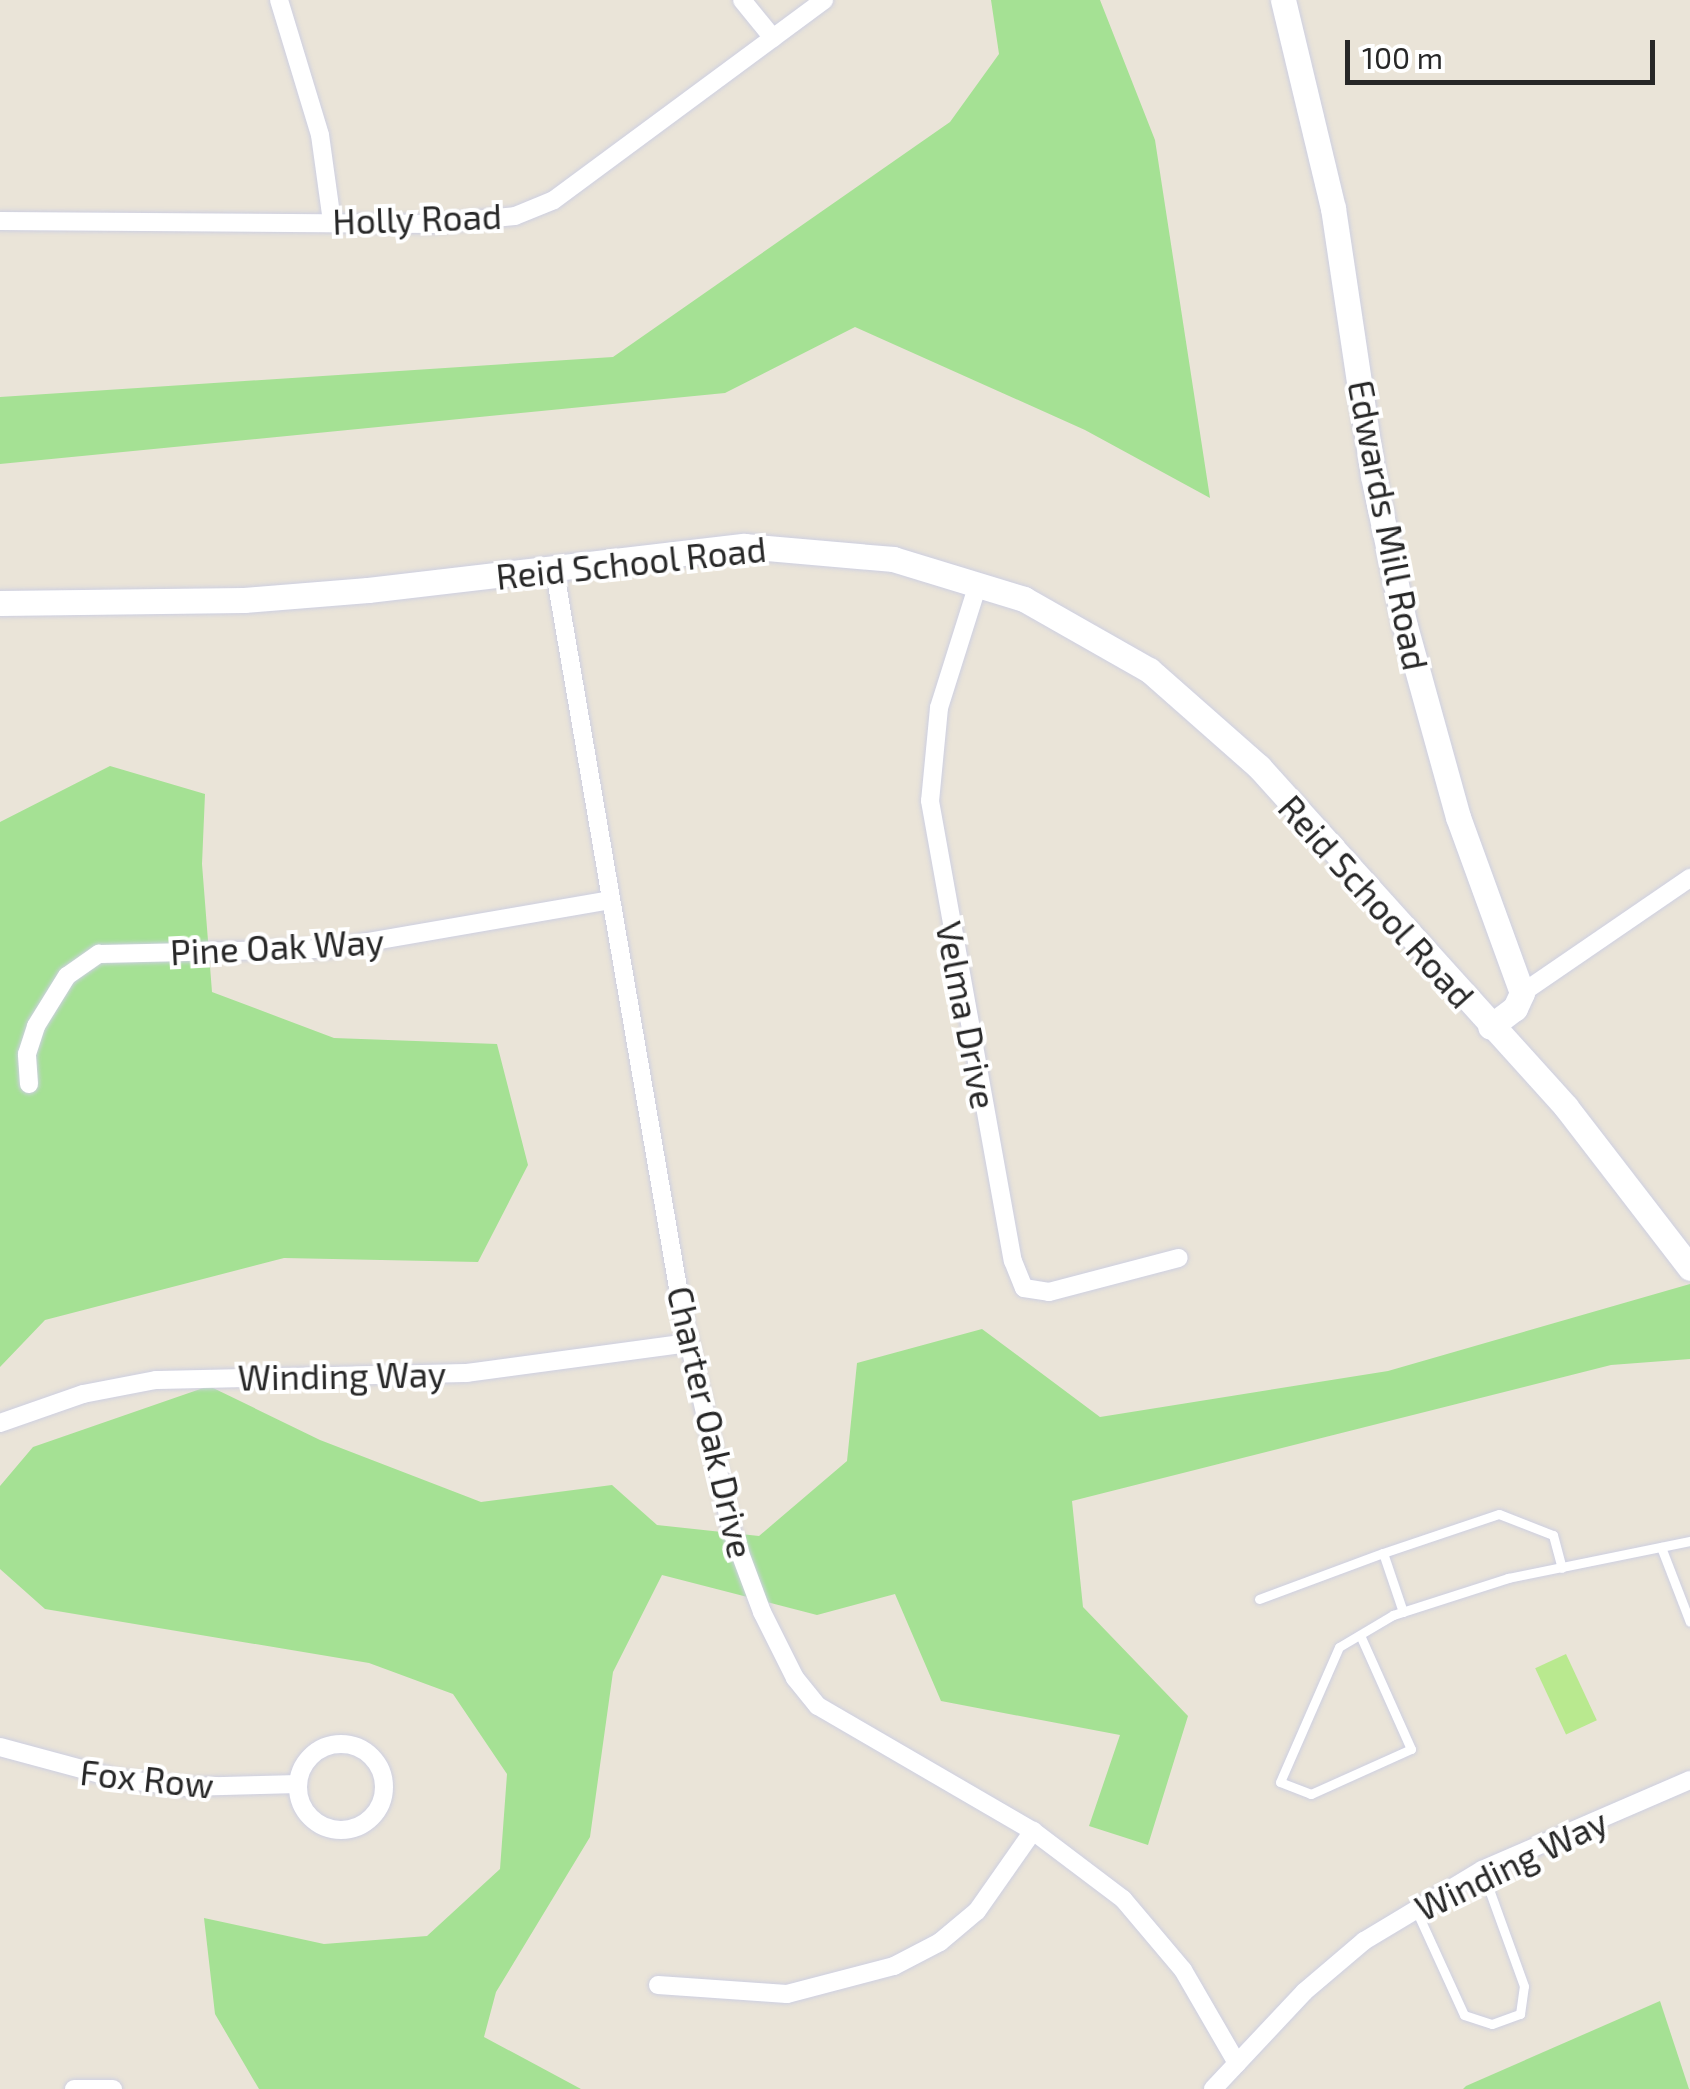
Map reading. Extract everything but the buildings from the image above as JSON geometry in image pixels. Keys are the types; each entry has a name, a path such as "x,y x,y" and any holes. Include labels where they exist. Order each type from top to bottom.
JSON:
{"street":[{"path":"279,0 320,136 332,222"},
{"path":"742,0 773,38"},
{"name":"Holly Road","path":"0,221 434,224 534,210 824,0"},
{"name":"Edwards Mill Road","path":"1282,0 1334,208 1374,476 1405,626 1458,818 1522,993"},
{"name":"Reid School Road","path":"0,603 244,600 699,549 792,546 892,558 978,584 1095,636 1202,712 1566,1107 1690,1268"},
{"name":"Charter Oak Drive","path":"554,568 689,1343 731,1529 794,1678 841,1724 1033,1832 1100,1878 1146,1922 1237,2062"},
{"name":"Velma Drive","path":"978,584 940,708 930,801 1013,1262 1024,1288 1050,1292 1179,1258"},
{"path":"1490,1027 1515,1008 1522,993 1690,878"},
{"name":"Pine Oak Way","path":"29,1084 27,1054 42,1014 68,976 99,954 327,949 610,900"},
{"name":"Winding Way","path":"0,1423 84,1394 156,1380 467,1373 689,1343"},
{"path":"344,1744 374,1758 384,1790 370,1820 338,1830 309,1816 298,1784 313,1755 344,1744"},
{"name":"Fox Row","path":"0,1748 119,1779 186,1787 298,1784"},
{"name":"Winding Way","path":"1213,2089 1331,1967 1415,1908 1482,1870 1690,1780"},
{"path":"658,1985 787,1994 894,1966 940,1942 977,1911 1033,1832"},
{"path":"74,2089 112,2089"}],"lane":[{"path":"1259,1599 1500,1514 1553,1535 1562,1568"},
{"path":"1360,1635 1410,1749 1311,1794 1280,1782 1339,1647 1360,1635 1403,1612 1562,1568 1690,1541"},
{"path":"1661,1547 1690,1622"},
{"path":"1382,1553 1403,1612"},
{"path":"1415,1908 1464,2015 1492,2024 1520,2014 1524,1986 1482,1870"}],"green space":[{"path":"991,0 1100,0 1155,140 1210,498 1085,430 855,327 725,393 0,464 0,397 613,357 950,122 999,54"},
{"path":"110,766 205,794 202,864 212,992 334,1038 497,1044 528,1165 478,1262 284,1258 45,1320 0,1367 0,822"},
{"path":"1690,1284 1690,1359 1611,1365 1072,1501 1083,1607 1188,1716 1148,1845 1089,1826 1120,1735 941,1701 895,1594 817,1615 662,1575 613,1672 590,1837 496,1992 484,2037 581,2089 259,2089 215,2014 204,1918 324,1944 427,1936 500,1869 507,1774 453,1694 369,1663 45,1609 0,1569 0,1486 33,1447 209,1386 320,1440 481,1502 612,1485 657,1525 759,1536 847,1461 857,1363 982,1329 1100,1417 1388,1371"},
{"path":"1566,1654 1597,1720 1566,1735 1535,1668"},
{"path":"1660,2001 1689,2089 1463,2089 1466,2086"}]}
